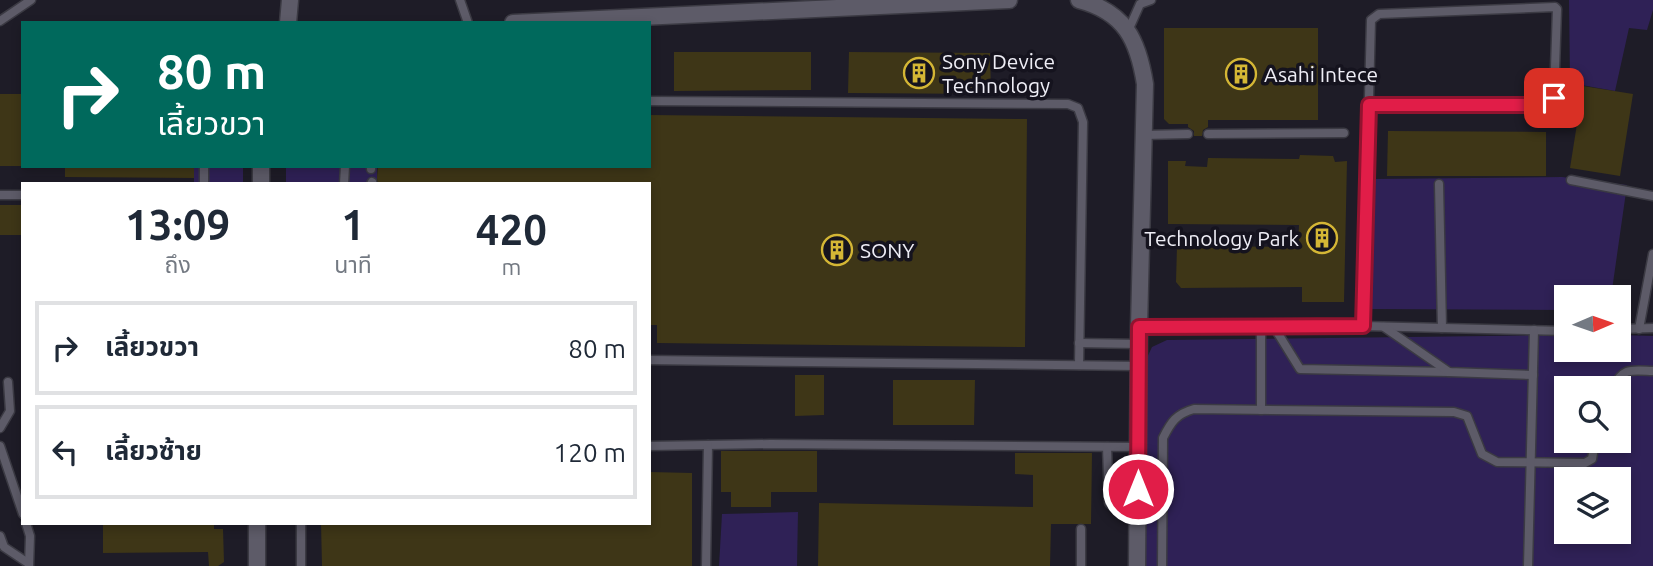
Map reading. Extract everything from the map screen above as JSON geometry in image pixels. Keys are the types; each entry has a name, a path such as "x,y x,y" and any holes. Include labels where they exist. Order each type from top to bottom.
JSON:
{"street":[{"path":"288,21 290,0"},
{"path":"556,21 1009,0"},
{"path":"1079,0 1104,9 1128,31 1141,61 1145,84 1138,366 1137,566"},
{"path":"257,525 257,566"}],"lane":[{"path":"0,21 31,0"},
{"path":"460,0 467,21"},
{"path":"1128,31 1140,4 1151,0"},
{"path":"1363,326 1371,20 1379,14 1557,9 1554,98 1551,103 1369,105"},
{"path":"651,101 1068,104 1078,108 1083,122 1079,365"},
{"path":"1208,134 1344,133"},
{"path":"1143,135 1188,134"},
{"path":"1572,180 1653,197"},
{"path":"1439,184 1442,328"},
{"path":"0,195 21,195"},
{"path":"1639,329 1653,254"},
{"path":"1139,327 1363,326 1554,331"},
{"path":"1261,327 1261,410"},
{"path":"1274,327 1300,369 1533,375"},
{"path":"1384,327 1449,372"},
{"path":"1631,329 1653,328"},
{"path":"1528,566 1534,330"},
{"path":"1079,343 1139,344"},
{"path":"651,360 1138,366"},
{"path":"1619,376 1628,370 1653,371"},
{"path":"0,428 10,411 8,382"},
{"path":"1163,566 1163,438 1172,419 1182,412 1194,409 1454,412 1467,416 1482,454 1497,462 1585,463 1592,459 1593,453"},
{"path":"651,446 770,444 1138,447"},
{"path":"706,566 708,445"},
{"path":"0,446 21,508"},
{"path":"1107,447 1109,503 1116,509 1137,510"},
{"path":"27,525 30,536 28,564"},
{"path":"301,525 301,566"},
{"path":"1081,529 1081,566"},
{"path":"0,536 4,547 28,564"}],"shaded area":[{"path":"1569,0 1653,0 1647,30 1629,28 1615,91 1570,83"},
{"path":"194,168 243,168 243,182 194,182"},
{"path":"286,168 377,168 377,182 286,182"},
{"path":"1562,177 1627,185 1613,285 1554,285 1554,310 1372,309 1372,179"},
{"path":"1554,335 1554,362 1631,362 1631,335 1653,336 1653,566 1143,566 1145,362 1152,347 1167,340"},
{"path":"798,512 797,566 719,566 722,514"}],"building":[{"name":"Asahi Intece","path":"1164,28 1318,28 1318,120 1208,120 1208,127 1203,130 1202,136 1194,136 1194,131 1188,124 1169,124 1164,119"},
{"path":"674,52 811,52 811,90 674,91"},
{"name":"Sony Device Technology","path":"849,52 990,53 991,94 848,93"},
{"path":"1583,86 1633,94 1620,176 1570,168"},
{"path":"0,94 21,94 21,166 0,166"},
{"name":"SONY","path":"651,115 1027,119 1025,347 657,343 657,325 651,325 651,182 378,182 378,168 651,168"},
{"path":"1388,131 1546,132 1546,176 1387,176"},
{"name":"Technology Park","path":"1300,155 1333,156 1335,162 1347,161 1344,302 1302,302 1302,287 1181,288 1176,282 1177,246 1298,247 1299,225 1168,224 1168,161 1186,161 1185,166 1207,167 1208,158 1299,159"},
{"path":"65,168 194,168 194,178 65,177"},
{"path":"0,205 21,205 21,235 0,235"},
{"path":"795,375 824,375 824,415 795,416"},
{"path":"893,380 975,380 974,425 893,425"},
{"path":"721,451 817,451 817,492 771,492 771,507 731,507 731,492 721,492"},
{"path":"1015,453 1092,453 1091,524 1051,524 1050,566 818,566 819,503 1033,507 1033,475 1015,474"},
{"path":"651,472 692,473 692,566 322,566 321,525 651,525"},
{"path":"103,525 214,525 214,529 223,529 224,562 218,566 209,566 208,552 103,553"}],"place":[{"name":"Sony Device Technology","path":"919,73"},
{"name":"Asahi Intece","path":"1241,74"},
{"name":"Technology Park","path":"1322,238"},
{"name":"SONY","path":"837,250"}],"route":[{"path":"1138,489 1139,327 1363,326 1369,105 1543,105 1551,103 1554,98"}]}
